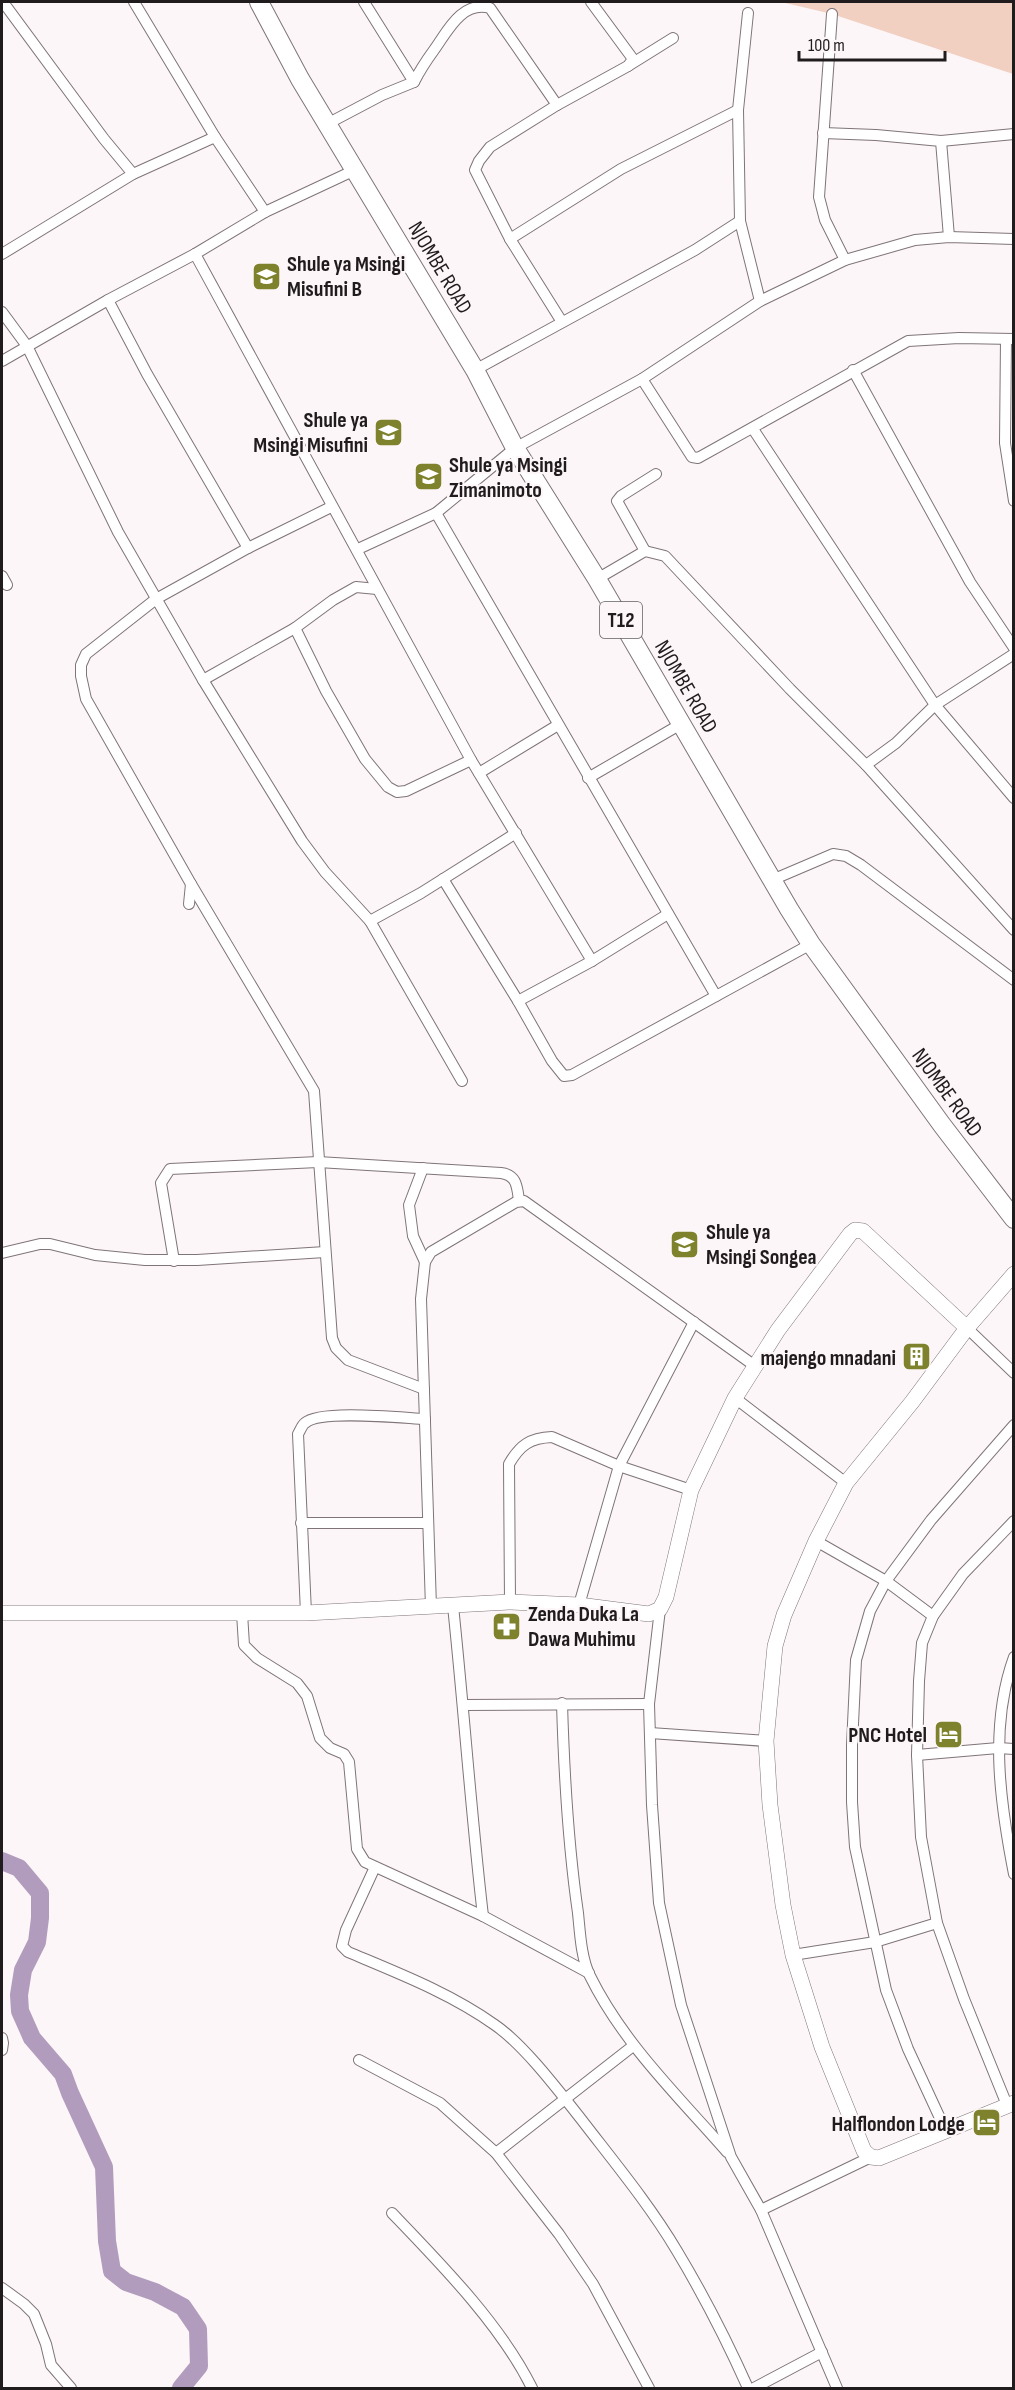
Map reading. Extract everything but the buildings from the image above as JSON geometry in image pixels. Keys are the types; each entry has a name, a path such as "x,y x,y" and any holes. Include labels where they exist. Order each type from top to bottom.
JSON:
{"highway":[{"name":"NJOMBE ROAD","path":"259,2 300,79 475,370 515,448 597,579 771,880 811,944 942,1125 1014,1219"}],"street":[{"path":"3,2 104,140 133,174"},
{"path":"134,2 215,137 265,212"},
{"path":"364,2 414,82"},
{"path":"591,2 633,59 628,66"},
{"path":"327,124 382,95 414,82 454,16 473,4 485,5 501,23 557,105"},
{"path":"748,13 738,110 740,220 760,301"},
{"path":"832,14 819,197 825,220 845,260"},
{"path":"562,322 510,238 475,170 478,160 490,147 557,105 673,38"},
{"path":"510,238 621,169 738,110"},
{"path":"823,133 941,141 1014,134"},
{"path":"2,254 133,174 215,137"},
{"path":"941,141 950,237"},
{"path":"2,361 108,300 195,254 265,212 355,170"},
{"path":"475,370 695,250 740,220"},
{"path":"358,549 436,513 515,448 642,379 760,301 845,260 915,240 950,237 1014,239"},
{"path":"195,254 331,507 358,549 377,589 471,760 592,961"},
{"path":"108,300 147,374 248,548"},
{"path":"2,312 27,346 118,532 203,680 302,841 325,872 370,921 462,1081"},
{"path":"642,379 695,458 700,458 908,341 959,338 1010,339 1005,443 1014,501"},
{"path":"853,370 970,582 1014,648"},
{"path":"753,429 934,705 1014,798"},
{"path":"645,551 617,501 621,496 656,474"},
{"path":"331,507 248,548 156,599 86,654 81,665 81,676 86,699 191,884 314,1091 332,1338 336,1348 348,1360 424,1389"},
{"path":"436,513 716,996"},
{"path":"597,579 645,551 657,552 670,561 790,689 866,765 1014,930"},
{"path":"203,680 295,628 333,600 356,587 377,589"},
{"path":"295,628 326,691 365,759 388,787 397,792 406,791 471,760"},
{"path":"866,765 896,743 934,705 1014,654"},
{"path":"588,778 681,724"},
{"path":"479,773 558,725"},
{"path":"370,921 516,833"},
{"path":"771,880 833,854 846,856 1014,980"},
{"path":"443,879 552,1060 564,1076 572,1075 811,944"},
{"path":"189,904 191,884"},
{"path":"518,1001 592,961 668,914"},
{"path":"174,1261 161,1183 170,1169 318,1162 508,1174 516,1182 519,1200"},
{"path":"423,1168 409,1205 413,1236 424,1262 421,1299 431,1606"},
{"path":"424,1262 436,1248 519,1200 530,1203 755,1365"},
{"path":"837,2388 761,2210 731,2157 681,2005 659,1903 652,1805 649,1704 660,1608 670,1583 691,1490 735,1398 778,1329 855,1230 863,1231 1014,1373"},
{"path":"2,1253 31,1245 50,1244 95,1255 174,1261 326,1252"},
{"path":"871,2157 864,2151 843,2102 822,2047 793,1955 776,1862 766,1741 774,1646 784,1615 816,1541 846,1483 912,1402 967,1328 1014,1274"},
{"path":"579,1605 619,1466 694,1322"},
{"path":"735,1398 846,1483"},
{"path":"306,1613 298,1434 305,1422 343,1415 425,1419"},
{"path":"945,2129 908,2049 886,1990 855,1847 852,1802 853,1695 856,1660 870,1611 886,1581 931,1520 1014,1425"},
{"path":"510,1602 509,1464 518,1448 540,1437 552,1437 619,1466 691,1490"},
{"path":"761,2210 871,2157 879,2158 1010,2104 964,1999 937,1923 921,1837 917,1755 922,1643 933,1616 963,1574 1014,1521"},
{"path":"301,1523 428,1523"},
{"path":"816,1541 886,1581 933,1616"},
{"path":"2,1613 306,1613 510,1602 579,1605 649,1614 660,1608"},
{"path":"453,1606 483,1916"},
{"path":"242,1612 244,1646 257,1658 297,1683 307,1696 320,1738 330,1748 344,1754 349,1762 357,1849 365,1862 483,1916 589,1973"},
{"path":"1014,1657 1002,1694 998,1748 1014,1874"},
{"path":"562,1704 564,1772 573,1881 580,1933 589,1973 633,2046 731,2157"},
{"path":"464,1705 649,1704"},
{"path":"650,1733 766,1741"},
{"path":"917,1755 998,1748 1014,1749"},
{"path":"375,1867 346,1930 341,1942 342,1946 348,1952 418,1982 495,2025 513,2040 565,2099 632,2185 676,2250 719,2324 748,2388"},
{"path":"793,1955 875,1942 937,1923"},
{"path":"2,2038 2,2050"},
{"path":"496,2153 633,2046"},
{"path":"359,2060 440,2103 496,2153 559,2234 593,2284 649,2388"},
{"path":"392,2213 486,2319 511,2352 532,2388"},
{"path":"2,2288 34,2314 46,2344 51,2365 71,2388"},
{"path":"754,2388 822,2352"}],"shaded area":[{"path":"781,2 1013,2 1013,74 832,14"}],"waterway":[{"path":"2,1861 19,1868 40,1893 37,1942 23,1970 19,1995 20,2011 32,2038 63,2074 104,2167 107,2241 112,2271 126,2282 155,2292 183,2307 198,2329 199,2366 181,2388"}],"place":[{"name":"Shule ya Msingi Misufini B","path":"266,276"},
{"name":"Shule ya Msingi Misufini","path":"389,432"},
{"name":"Shule ya Msingi Zimanimoto","path":"428,477"},
{"name":"Shule ya Msingi Songea","path":"685,1244"},
{"name":"majengo mnadani","path":"917,1357"},
{"name":"Zenda Duka La Dawa Muhimu","path":"507,1626"},
{"name":"PNC Hotel","path":"948,1734"},
{"name":"Halflondon Lodge","path":"986,2123"}]}
